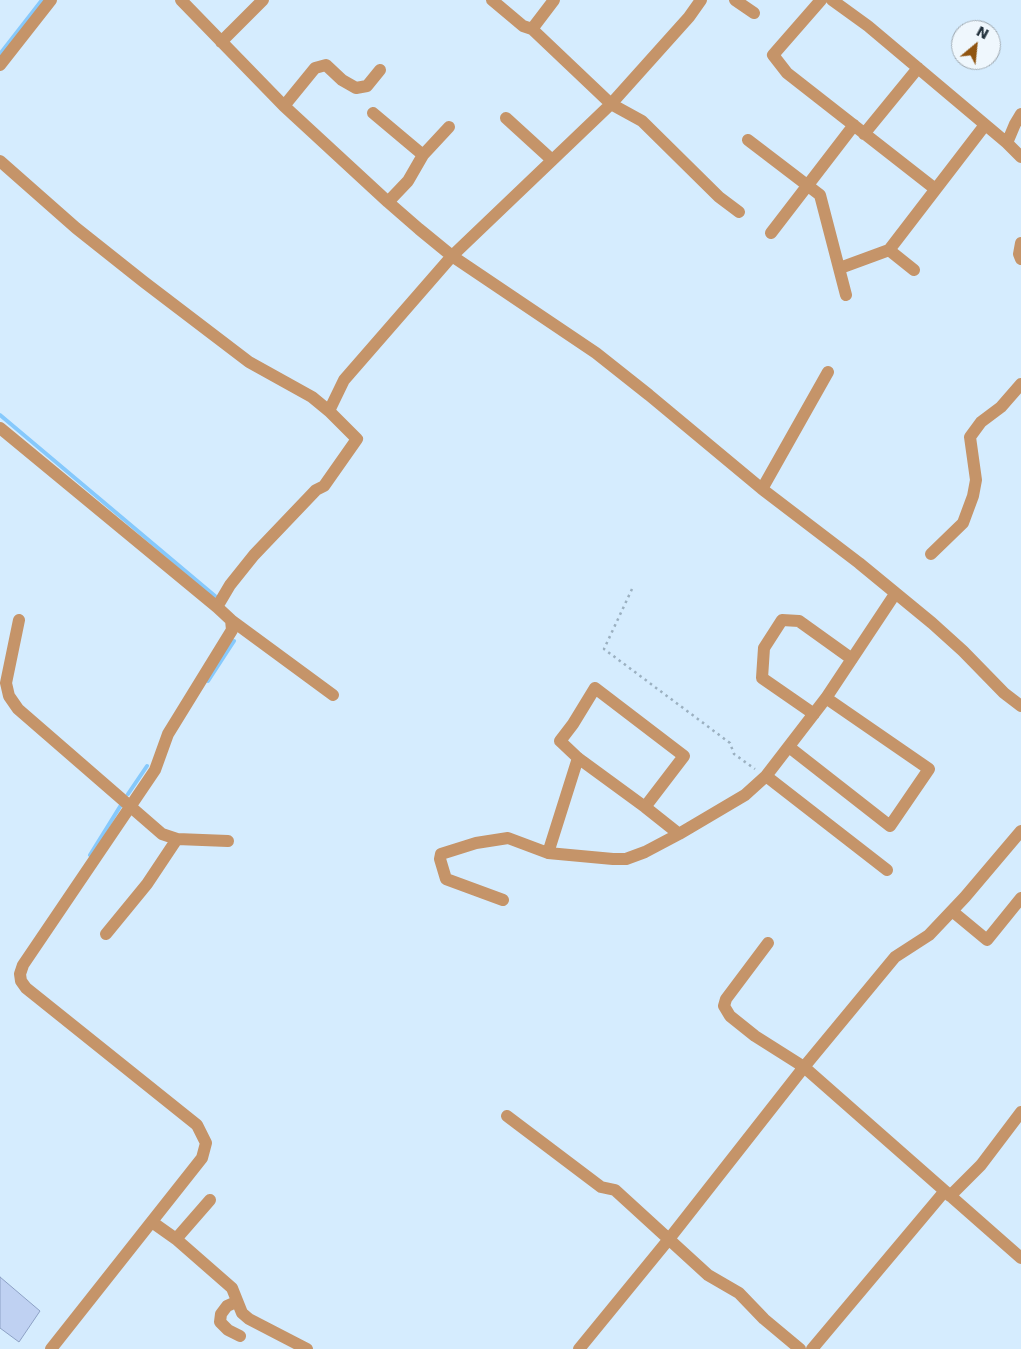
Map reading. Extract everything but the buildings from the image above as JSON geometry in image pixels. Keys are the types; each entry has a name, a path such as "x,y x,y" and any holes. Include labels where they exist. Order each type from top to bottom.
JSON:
{"street":[{"path":"0,65 52,0"},
{"path":"181,0 284,106 388,202 452,256 615,368 762,489 859,563 957,645 1004,693 1021,706"},
{"path":"221,42 263,0"},
{"path":"492,0 523,26 532,29 611,104 642,121 719,197 739,212"},
{"path":"532,29 554,0"},
{"path":"329,411 344,380 452,256 611,104 689,17 701,0"},
{"path":"735,0 754,13"},
{"path":"821,0 773,55 787,73 934,188"},
{"path":"832,0 868,26 1007,143 1021,157"},
{"path":"284,106 315,68 326,65 342,80 356,88 367,86 380,70"},
{"path":"771,233 808,185 918,68"},
{"path":"373,113 423,155"},
{"path":"1007,143 1014,124 1021,114"},
{"path":"506,118 552,160"},
{"path":"840,268 888,250 934,188 985,125"},
{"path":"388,202 408,181 423,155 448,127"},
{"path":"748,140 820,195 846,295"},
{"path":"0,161 76,228 249,362 312,397 357,439 324,486 316,490 254,555 230,585 217,607"},
{"path":"1021,243 1019,254 1021,260"},
{"path":"888,250 914,270"},
{"path":"762,489 828,372"},
{"path":"931,554 963,522 973,496 976,480 970,437 981,422 1001,406 1021,384"},
{"path":"0,428 231,620 333,695"},
{"path":"503,900 446,880 440,859 441,854 476,843 508,838 548,853 626,859 645,852 678,834 745,795 766,776 826,698 895,594"},
{"path":"19,620 6,683 9,696 18,709 162,834 177,839 228,841"},
{"path":"51,1349 202,1158 206,1143 197,1125 26,988 21,982 20,974 23,965 155,770 168,734 232,630 231,620"},
{"path":"814,714 762,678 764,648 782,620 799,621 852,659"},
{"path":"645,807 684,756 595,688 574,724 560,741 578,758 645,807 678,834"},
{"path":"789,746 890,826 928,769 826,698"},
{"path":"548,853 578,758"},
{"path":"766,776 888,870"},
{"path":"579,1349 669,1239 804,1067 895,957 928,935 952,911 1016,846 1021,831"},
{"path":"106,934 147,884 177,839"},
{"path":"952,911 987,940 1021,898"},
{"path":"768,942 726,999 724,1006 730,1016 755,1036 804,1067 1021,1258"},
{"path":"812,1349 947,1194 981,1165 1021,1112"},
{"path":"507,1116 601,1187 615,1190 708,1275 739,1293 764,1319 800,1349"},
{"path":"176,1240 210,1200"},
{"path":"152,1222 232,1288 242,1313 249,1319 307,1349"},
{"path":"236,1302 227,1306 221,1314 220,1322 228,1330 240,1336"}],"path":[{"path":"632,588 604,648 730,743 734,754 766,776"}],"waterway":[{"path":"0,54 42,0"},
{"path":"0,415 215,596"},
{"path":"208,681 234,641"},
{"path":"128,794 147,766"},
{"path":"90,855 121,805"}]}
